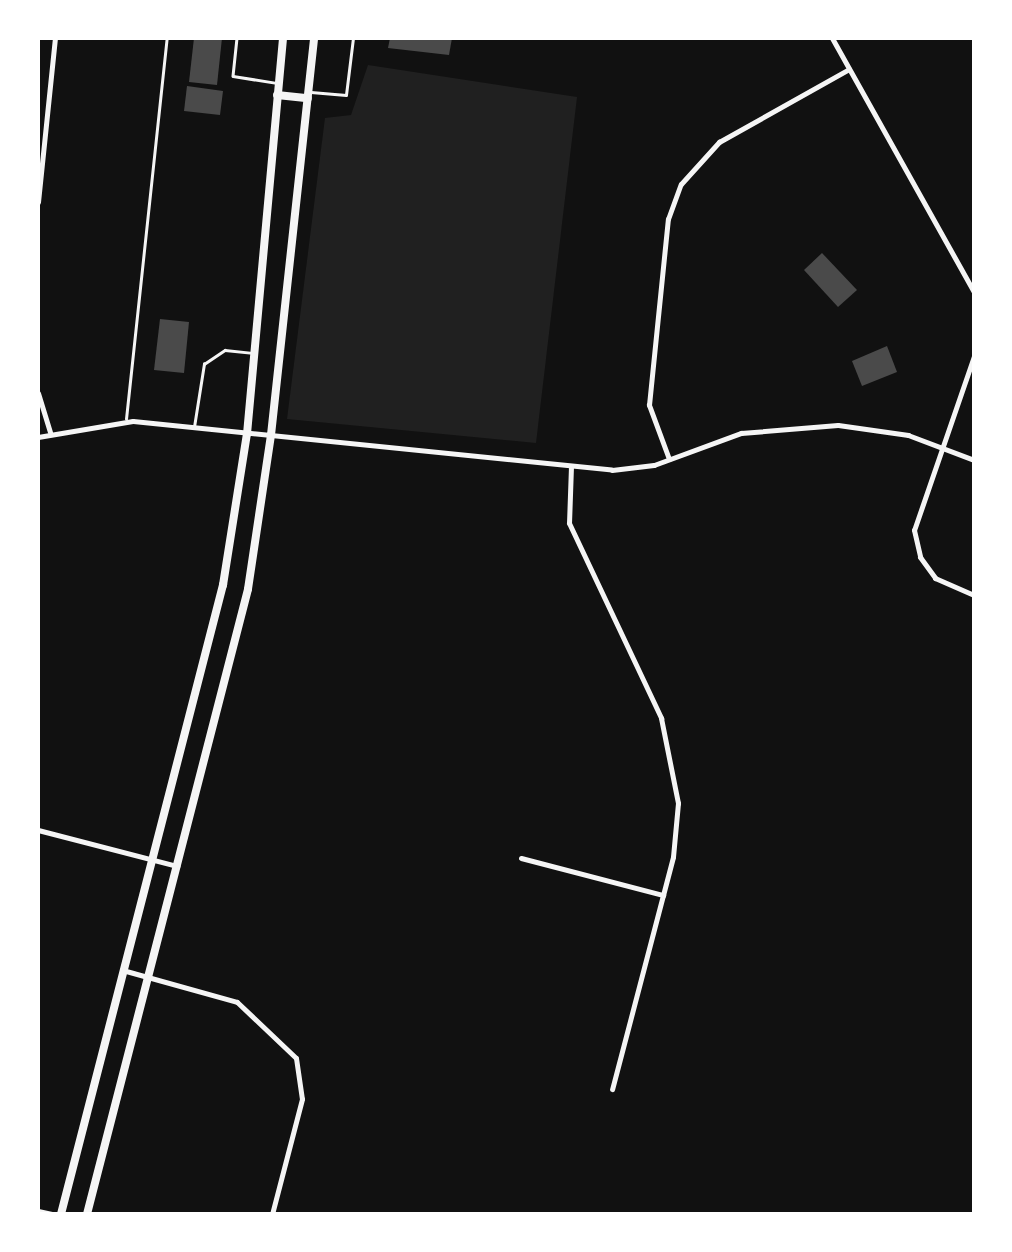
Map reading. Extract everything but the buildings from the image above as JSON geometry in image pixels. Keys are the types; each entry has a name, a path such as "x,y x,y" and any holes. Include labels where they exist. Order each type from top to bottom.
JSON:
{"main road":[{"path":"60,1214 224,586 246,434 284,38"},
{"path":"87,1214 248,589 271,435 314,38"},
{"path":"277,94 309,95"}],"street":[{"path":"38,202 55,38"},
{"path":"832,38 974,292"},
{"path":"669,458 649,404 668,219 681,184 719,142 850,69"},
{"path":"974,356 918,513 915,544 935,578 974,594"},
{"path":"38,393 50,432"},
{"path":"38,437 126,421 633,469 741,434 804,425 871,428 942,446 974,460"},
{"path":"572,466 568,509 573,534 670,744 677,832 612,1089"},
{"path":"38,830 177,866"},
{"path":"522,858 663,896"},
{"path":"126,970 237,1002 296,1058 302,1100 272,1214"},
{"path":"38,1211 52,1214"}],"lane":[{"path":"126,421 167,38"},
{"path":"237,38 233,76 278,83"},
{"path":"309,95 346,95 353,38"},
{"path":"194,427 204,364 225,350 254,354"}],"shaded area":[{"path":"368,65 577,97 536,443 287,419 325,118 351,115"}]}
